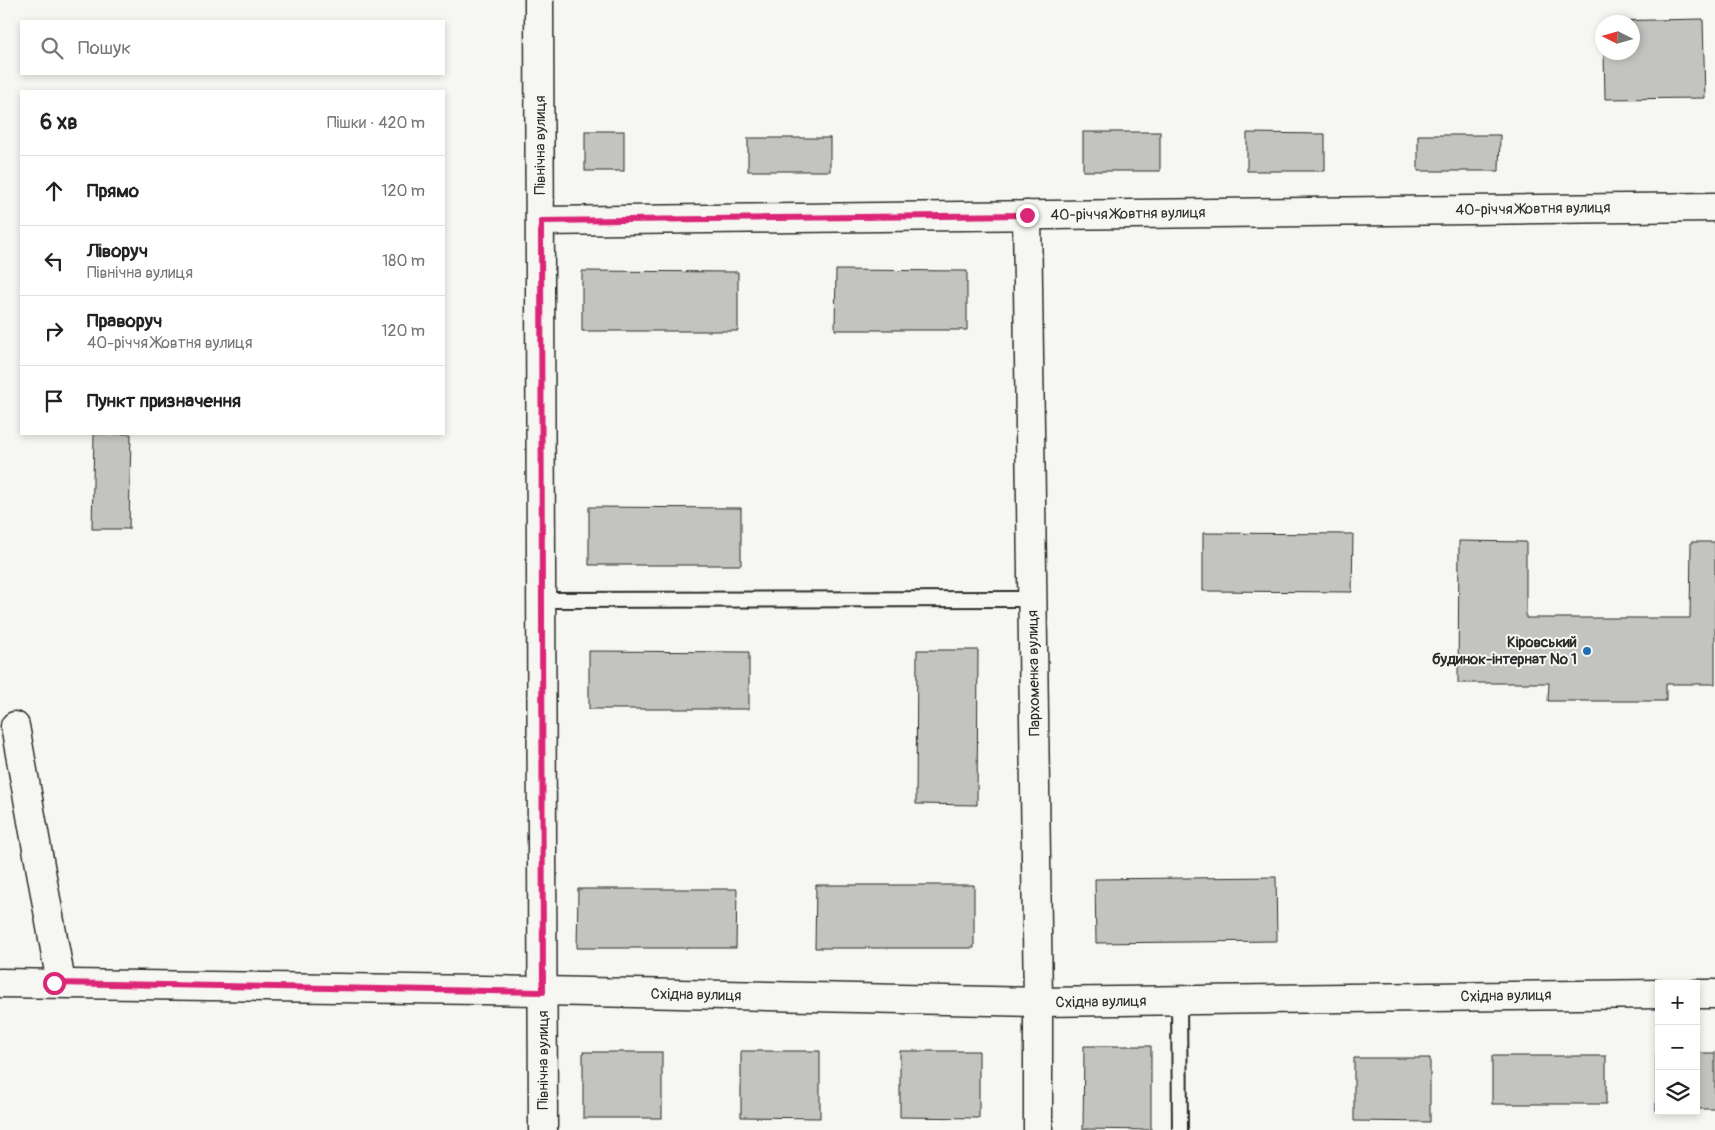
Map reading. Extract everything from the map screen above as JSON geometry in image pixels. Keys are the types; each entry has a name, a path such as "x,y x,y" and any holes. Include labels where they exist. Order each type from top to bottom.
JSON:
{"street":[{"name":"Північна вулиця","path":"539,0 543,1130"},
{"name":"40-річчя Жовтня вулиця","path":"541,221 1715,207"},
{"name":"Пархоменка вулиця","path":"1027,215 1038,1002 1038,1130"},
{"path":"15,726 61,983"},
{"name":"Східна вулиця","path":"0,983 1038,1002 1655,994"},
{"path":"1700,994 1715,994"}],"lane":[{"path":"542,600 1032,599"},
{"path":"1179,1001 1180,1130"}],"building":[{"path":"1703,19 1705,98 1605,99 1604,60 1640,60 1640,20"},
{"path":"585,131 624,131 624,171 585,171"},
{"path":"1083,132 1160,132 1160,171 1083,171"},
{"path":"1247,133 1325,134 1325,171 1247,171"},
{"path":"1418,135 1500,135 1499,171 1418,171"},
{"path":"748,138 830,138 830,171 748,171"},
{"path":"836,270 967,271 967,330 835,330"},
{"path":"582,271 738,272 738,331 582,331"},
{"path":"94,435 131,435 129,529 92,529"},
{"path":"589,507 741,508 741,565 589,565"},
{"path":"1203,533 1353,534 1352,592 1203,591"},
{"name":"Кіровський будинок-інтернат № 1","path":"1459,541 1526,542 1526,618 1690,618 1691,542 1715,542 1715,684 1666,684 1666,701 1548,701 1549,683 1458,683"},
{"path":"917,650 978,650 977,805 916,804"},
{"path":"589,651 749,652 749,709 589,709"},
{"path":"1276,877 1277,941 1096,943 1095,879"},
{"path":"816,885 974,885 974,948 815,948"},
{"path":"578,889 737,889 736,948 577,948"},
{"path":"1084,1046 1151,1046 1151,1130 1083,1129"},
{"path":"741,1051 820,1051 820,1118 741,1117"},
{"path":"900,1051 979,1051 979,1118 900,1117"},
{"path":"583,1052 662,1052 662,1118 583,1118"},
{"path":"1700,1053 1715,1053 1715,1109 1700,1109"},
{"path":"1492,1056 1606,1056 1606,1104 1492,1104"},
{"path":"1354,1058 1430,1058 1430,1122 1354,1121"}],"place":[{"name":"Кіровський будинок-інтернат № 1","path":"1587,651"}],"route":[{"path":"54,983 543,992 541,221 1027,215"}]}
